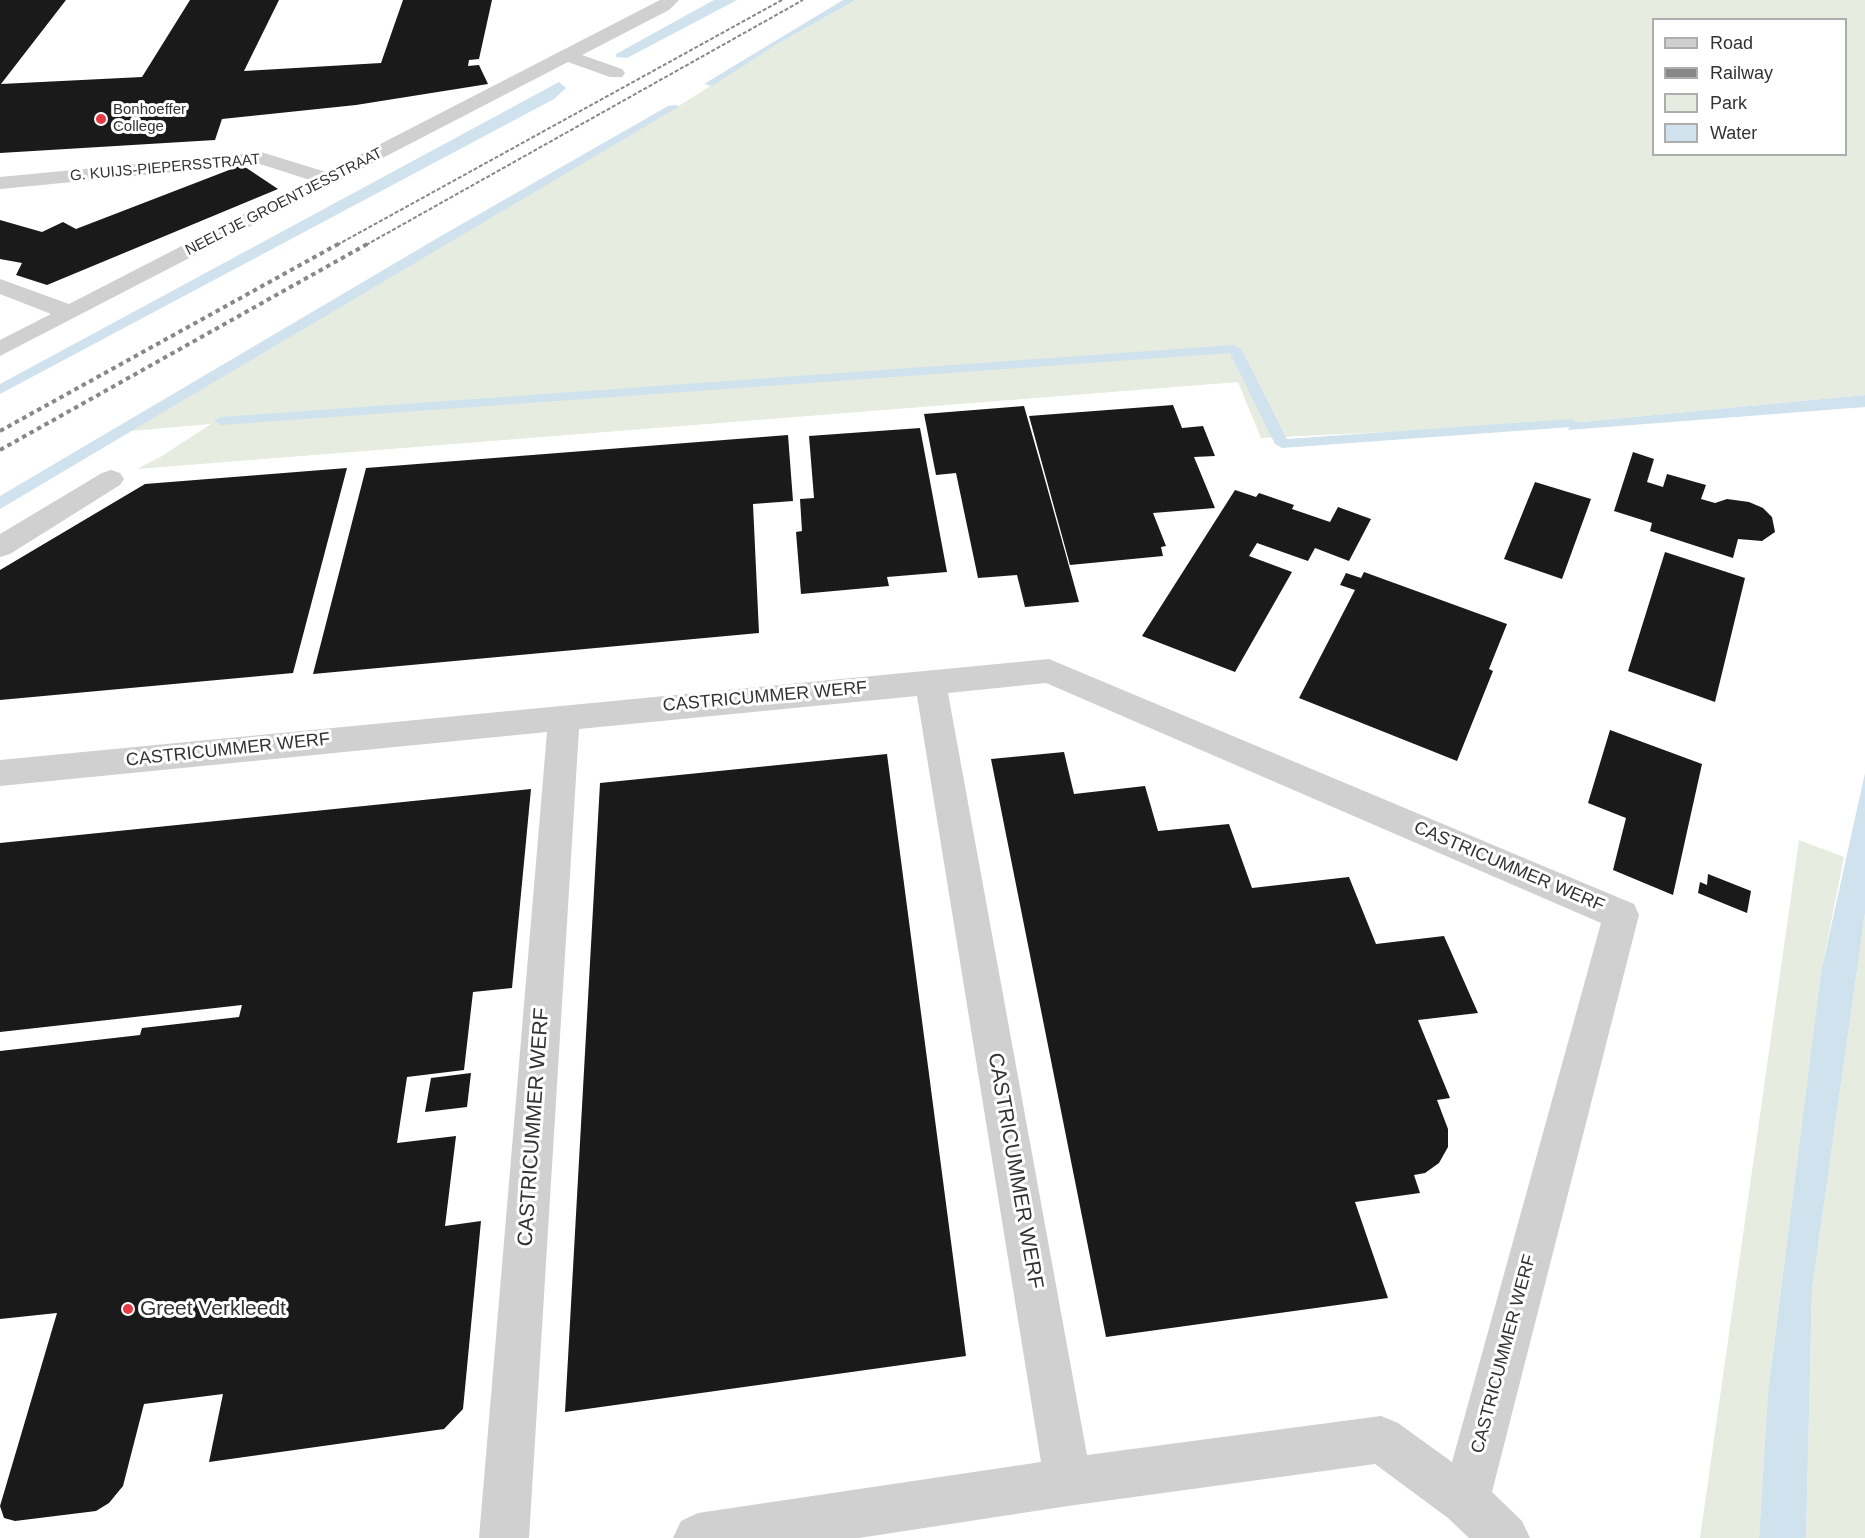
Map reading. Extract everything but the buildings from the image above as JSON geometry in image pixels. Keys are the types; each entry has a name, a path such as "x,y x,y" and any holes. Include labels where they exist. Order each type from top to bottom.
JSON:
{"street":[{"name":"NEELTJE GROENTJESSTRAAT","path":"0,349 568,56 671,0"},
{"path":"568,56 616,73"},
{"name":"G. KUIJS-PIEPERSSTRAAT","path":"0,183 261,158 327,179"},
{"path":"0,286 70,313"},
{"path":"0,547 111,479"},
{"name":"CASTRICUMMER WERF","path":"0,773 1049,671 1622,915 1465,1501"},
{"name":"CASTRICUMMER WERF","path":"930,681 1068,1482"},
{"name":"CASTRICUMMER WERF","path":"504,1538 564,717"},
{"path":"698,1538 1068,1482 1381,1440 1465,1501 1505,1538"}],"green space":[{"path":"856,0 1865,0 1865,395 1571,423 1261,438 1238,382 137,469 162,456 211,424 131,431 677,107 779,43"},
{"path":"1799,840 1844,857 1821,972 1768,1393 1759,1538 1700,1538"},
{"path":"1865,913 1865,1538 1806,1538 1812,1289"}],"water":[{"path":"714,0 737,0 627,58 616,57 616,54"},
{"path":"843,0 856,0 779,43 712,86 704,84"},
{"path":"559,82 566,88 554,99 0,394 0,384"},
{"path":"677,105 678,107 0,509 0,496 441,236 668,106"},
{"path":"1865,395 1865,407 1568,430 1571,423"},
{"path":"1865,773 1865,913 1812,1289 1806,1538 1759,1538 1768,1393 1821,972"}],"waterway":[{"path":"221,421 1234,349 1282,444 1571,423"}],"railway":[{"path":"337,245 782,0"},
{"path":"366,245 803,0"},
{"path":"0,431 340,243"},
{"path":"0,450 369,243"}],"place":[{"name":"Bonhoeffer College","path":"101,119"},
{"name":"Greet Verkleedt","path":"128,1309"}]}
